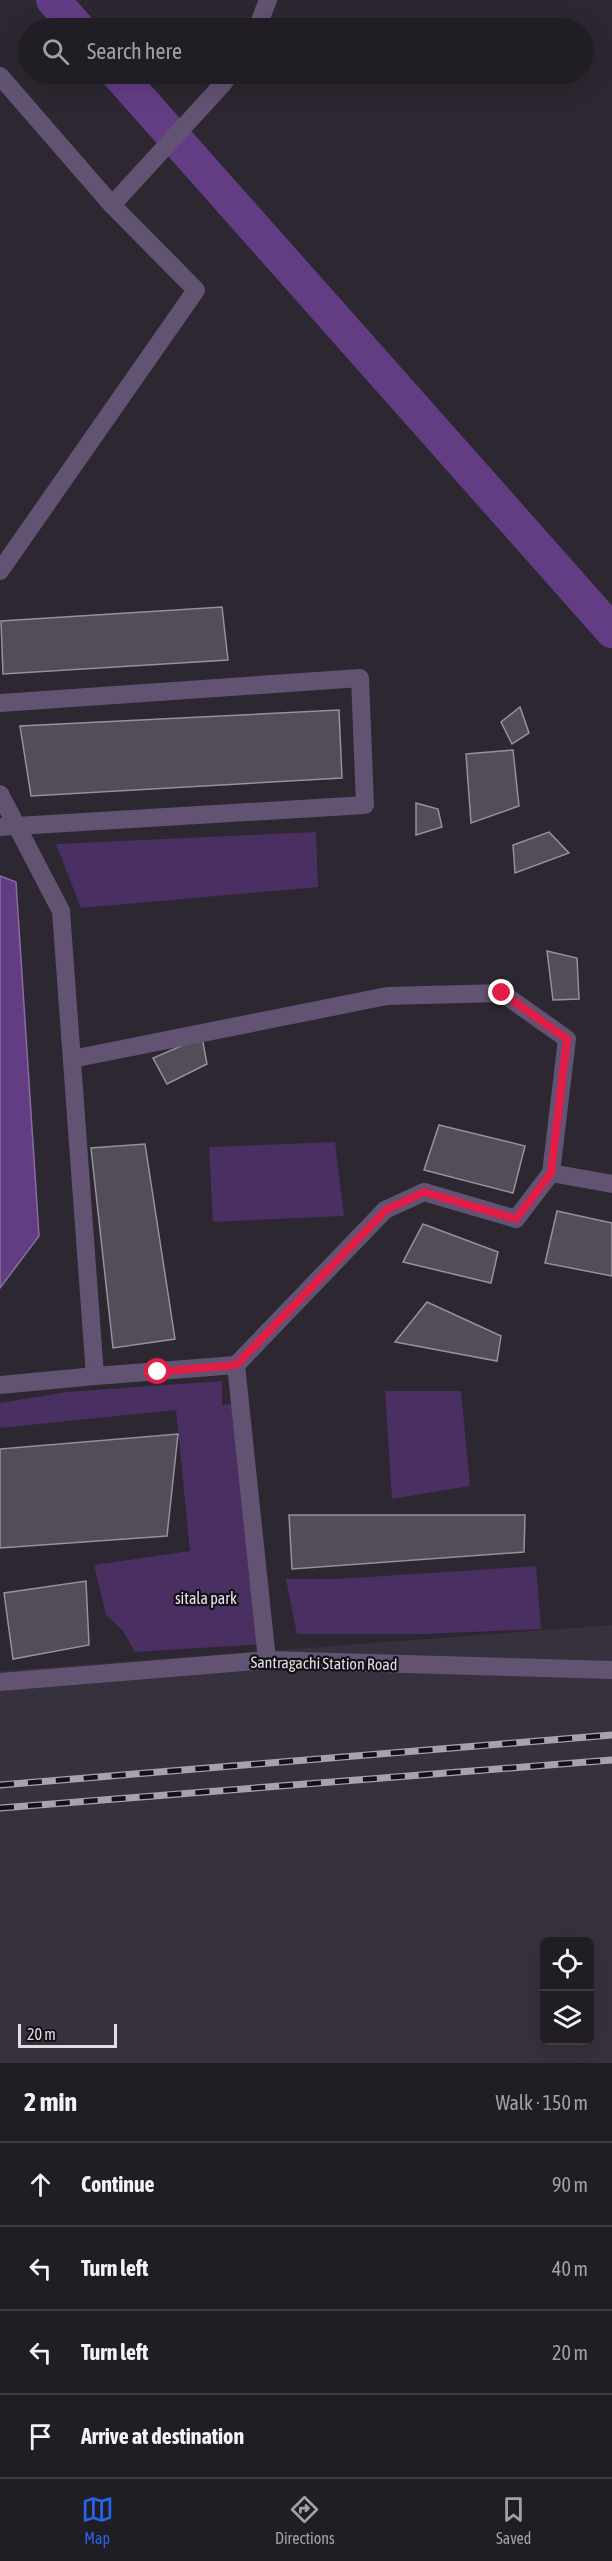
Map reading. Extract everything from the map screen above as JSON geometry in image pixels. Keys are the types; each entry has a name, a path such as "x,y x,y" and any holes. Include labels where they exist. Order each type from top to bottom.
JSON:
{"street":[{"path":"261,18 268,0"},
{"path":"0,76 112,205 196,290 0,571"},
{"path":"112,205 222,84"},
{"path":"0,703 360,678 365,805 9,827"},
{"path":"0,794 9,827 61,911 95,1376"},
{"path":"0,1384 236,1365 386,1210 424,1192 516,1219 551,1173 567,1039 502,993 387,996 72,1059"},
{"path":"551,1173 612,1184"},
{"path":"236,1365 267,1660"},
{"name":"Santragachi Station Road","path":"0,1682 267,1660 612,1670"}],"shaded area":[{"path":"0,876 16,882 39,1236 0,1288"},
{"path":"612,1625 612,2063 0,2063 0,1671"}],"green space":[{"path":"316,832 318,887 81,908 56,844"},
{"path":"335,1142 344,1216 213,1222 209,1147"},
{"name":"sitala park","path":"222,1381 222,1405 232,1404 263,1644 135,1652 123,1631 106,1615 94,1565 190,1551 176,1410 0,1428 0,1403 67,1392"},
{"path":"385,1391 461,1391 470,1486 392,1499"},
{"path":"536,1566 541,1629 428,1634 297,1634 286,1579 337,1579"}],"building":[{"path":"222,607 228,660 3,674 1,621"},
{"path":"520,707 529,733 512,744 501,722"},
{"path":"339,710 342,778 31,796 20,726"},
{"path":"513,750 519,806 471,823 466,754"},
{"path":"416,803 438,809 442,827 416,835"},
{"path":"549,832 569,853 515,873 513,845"},
{"path":"547,951 577,958 579,999 553,1000"},
{"path":"202,1037 207,1064 167,1084 153,1058"},
{"path":"439,1125 525,1146 513,1193 424,1170"},
{"path":"145,1144 175,1339 113,1348 91,1148"},
{"path":"557,1211 612,1223 612,1276 545,1263"},
{"path":"423,1224 498,1252 491,1283 403,1262"},
{"path":"427,1302 501,1336 497,1361 395,1342"},
{"path":"178,1434 167,1536 0,1548 0,1449"},
{"path":"289,1515 525,1515 524,1552 292,1569"},
{"path":"86,1581 89,1645 13,1659 4,1593"}],"waterway":[{"path":"53,0 69,18"},
{"path":"127,84 612,631"}],"railway":[{"path":"0,1785 612,1735"},
{"path":"0,1808 612,1760"}],"route":[{"path":"158,1372 236,1365 386,1210 424,1192 516,1219 551,1173 567,1039 502,993"}]}
